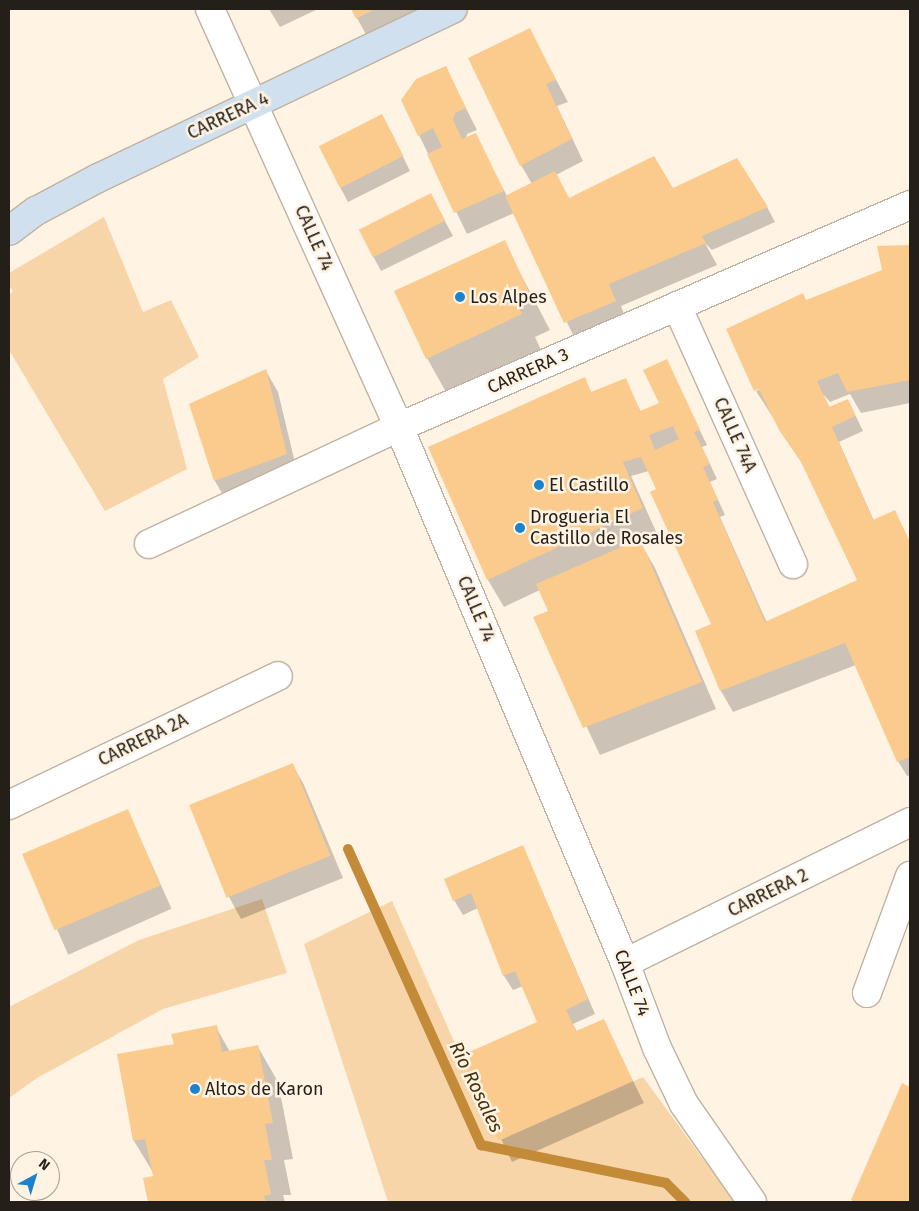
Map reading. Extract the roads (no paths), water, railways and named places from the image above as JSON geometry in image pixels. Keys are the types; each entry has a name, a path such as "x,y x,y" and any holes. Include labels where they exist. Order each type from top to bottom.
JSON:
{"street":[{"name":"CALLE 74","path":"210,9 399,427 625,963 657,1048 684,1104 752,1202"},
{"name":"CARRERA 4","path":"9,231 36,211 98,178 453,9"},
{"name":"CARRERA 3","path":"149,544 399,427 910,205"},
{"name":"CALLE 74A","path":"677,306 792,564"},
{"name":"CARRERA 2A","path":"9,805 278,676"},
{"name":"CARRERA 2","path":"625,963 910,822"},
{"path":"867,993 910,876"}],"waterway":[{"name":"Río Rosales","path":"348,849 481,1145 666,1183 685,1202"}],"place":[{"name":"Los Alpes","path":"460,297"},
{"name":"El Castillo","path":"539,485"},
{"name":"Drogueria El Castillo de Rosales","path":"520,528"},
{"name":"Altos de Karon","path":"195,1089"}]}
